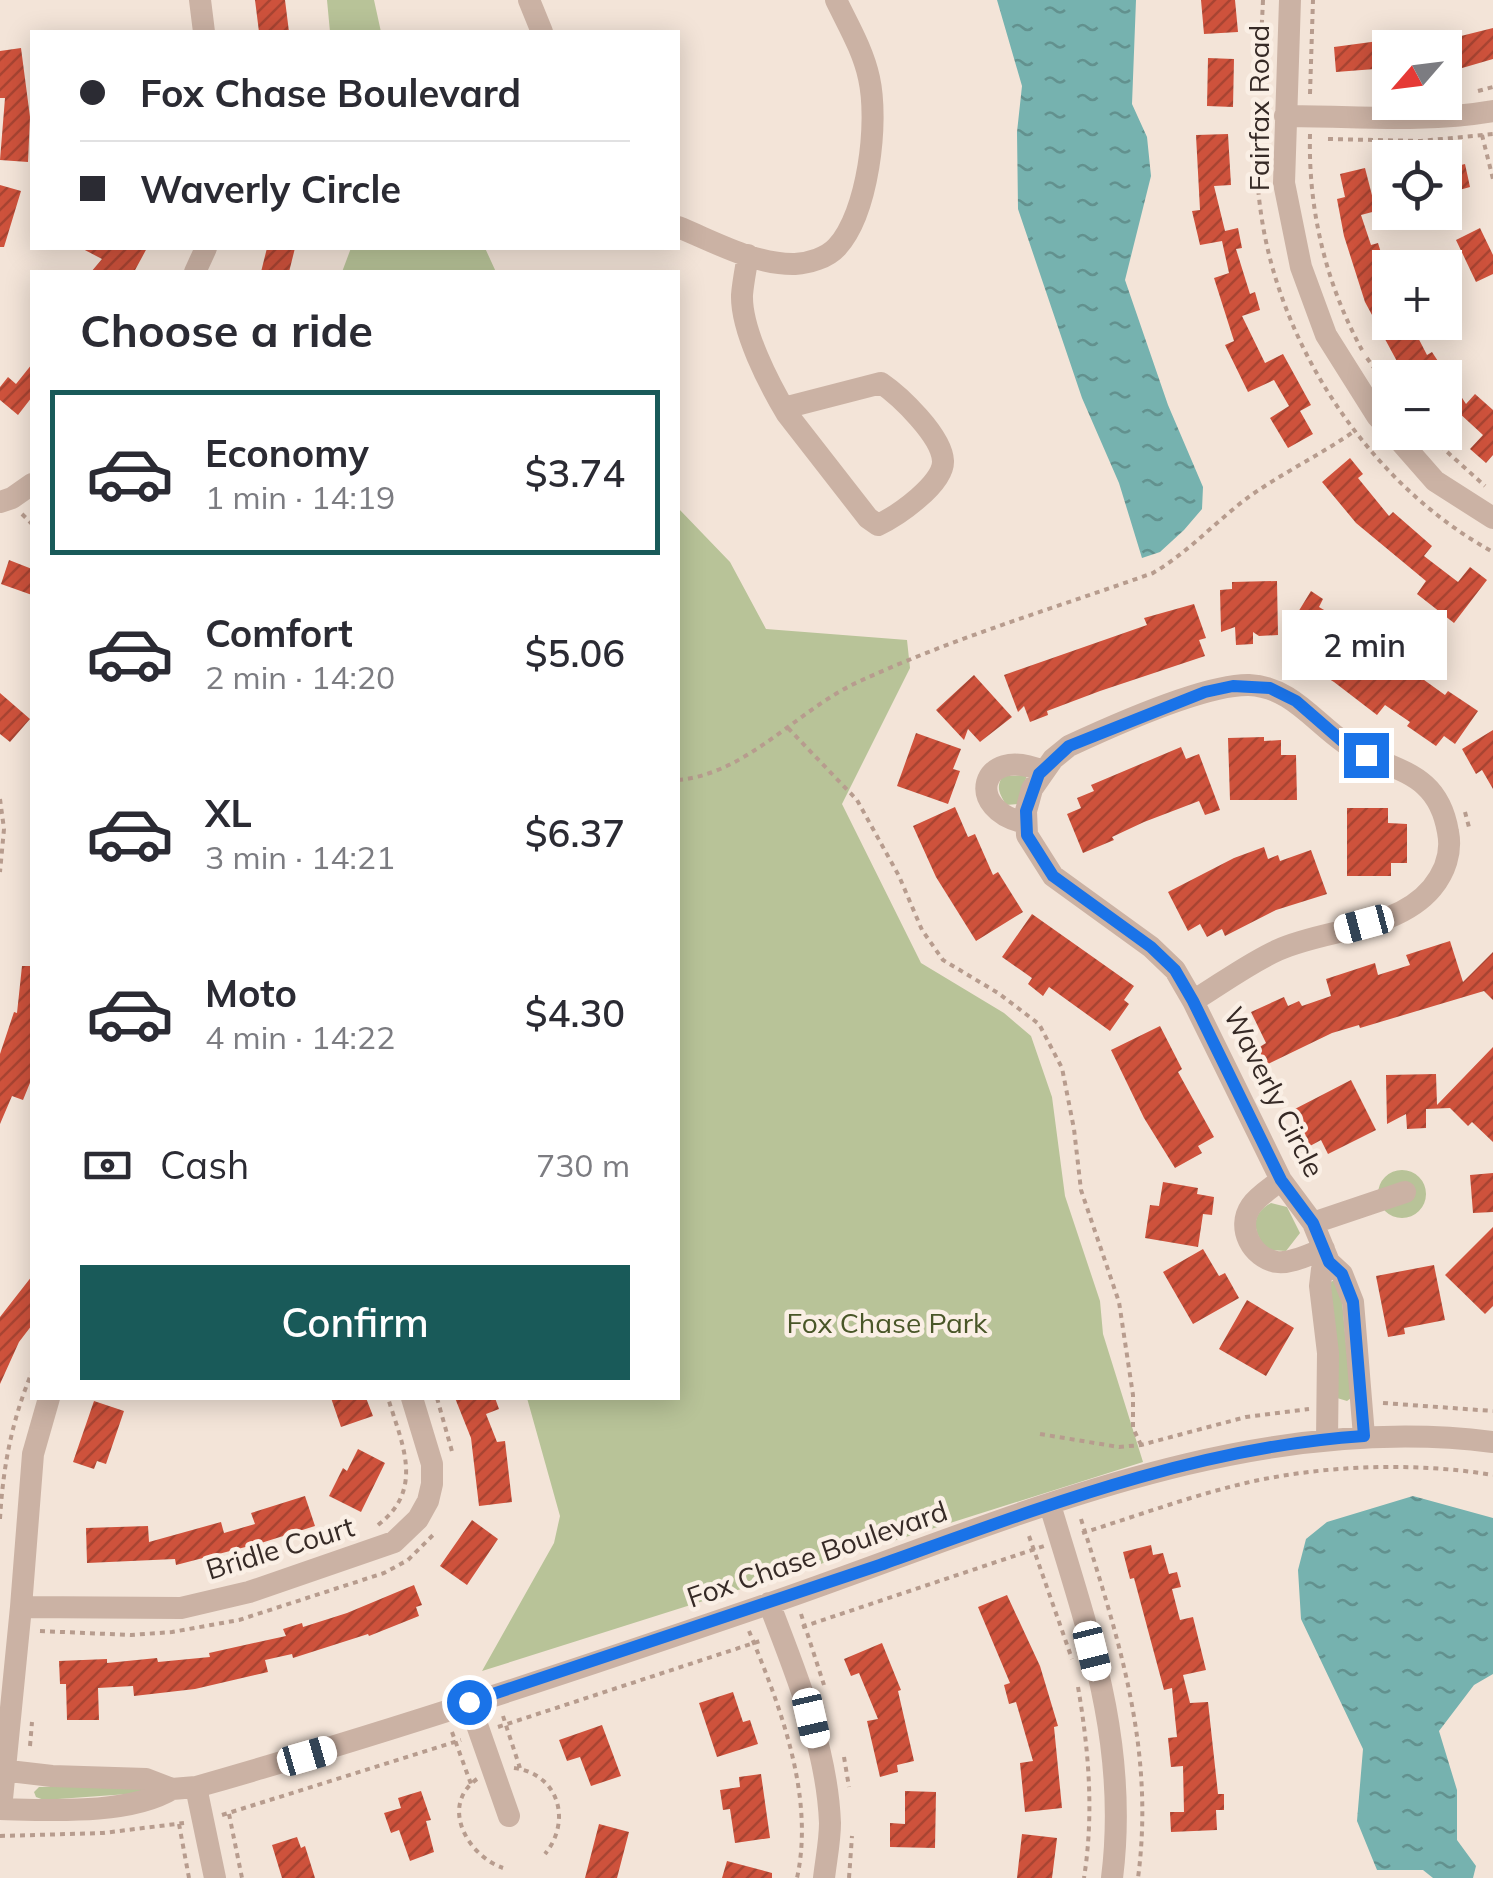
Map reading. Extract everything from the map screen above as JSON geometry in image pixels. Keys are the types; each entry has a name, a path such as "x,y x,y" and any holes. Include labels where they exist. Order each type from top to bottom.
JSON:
{"street":[{"path":"200,0 204,30"},
{"path":"528,0 541,30"},
{"path":"680,228 748,255 794,264 834,251 851,228 872,137 873,107 858,43 836,0"},
{"name":"Fairfax Road","path":"1290,0 1284,184 1301,267 1326,335 1372,408"},
{"path":"1285,116 1486,118"},
{"path":"748,255 742,297 744,316 772,388 784,408 868,518 878,525 937,482 943,460 934,438 894,390 881,383 784,408"},
{"name":"Fairfax Road","path":"1408,450 1436,481 1493,518"},
{"path":"0,502 30,488"},
{"name":"Waverly Circle","path":"1042,771 1069,746 1104,730 1205,692 1252,685 1270,688 1296,701 1342,741 1423,780 1439,799 1450,842 1446,866 1415,905 1387,918 1278,950 1193,1001"},
{"path":"1008,762 1042,771 1032,789 1026,823 998,813 987,798 988,781 997,768 1008,762"},
{"name":"Waverly Circle","path":"1026,823 1037,856 1053,876 1151,947 1175,970 1193,1001 1281,1180 1313,1223 1326,1256 1342,1274 1353,1302 1364,1436"},
{"path":"1281,1180 1250,1207 1245,1222 1247,1240 1259,1255 1274,1262 1326,1256 1320,1286 1328,1353 1327,1440"},
{"path":"1313,1223 1405,1192"},
{"path":"1,1810 33,1454 49,1400"},
{"name":"Bridle Court","path":"20,1608 181,1608 250,1592 394,1542 418,1519 432,1484 432,1464 413,1400"},
{"name":"Fox Chase Boulevard","path":"2,1770 146,1780 172,1789 196,1787 380,1735 1050,1505 1189,1463 1258,1448 1364,1436 1493,1442"},
{"path":"1050,1505 1111,1725 1116,1785 1112,1878"},
{"path":"769,1603 811,1718 822,1766 830,1825 824,1878"},
{"path":"469,1702 509,1816"},
{"path":"196,1787 214,1878"},
{"name":"Fox Chase Boulevard","path":"1,1810 116,1805 156,1799 172,1789"}],"path":[{"path":"1313,0 1309,154 1316,223 1330,281 1348,324 1372,363"},
{"path":"1486,118 1493,179"},
{"path":"680,780 703,777 788,728 853,684 1154,573 1254,494 1356,430"},
{"path":"1442,450 1493,492"},
{"path":"788,728 857,800 899,876 922,930 943,960 998,993 1039,1024 1062,1068 1081,1190 1119,1302 1133,1395 1133,1428 1141,1446"},
{"path":"0,799 4,829 0,872"},
{"path":"0,1519 11,1433 30,1378"},
{"path":"366,1530 398,1506 407,1472 389,1400"},
{"path":"1360,1404 1382,1402 1493,1411"},
{"path":"1040,1434 1118,1448 1141,1446 1246,1417 1328,1408"},
{"path":"0,1836 86,1834 229,1814 480,1735 506,1723 1206,1494 1312,1472 1424,1468 1493,1475"},
{"path":"1029,1536 1076,1673 1086,1736 1090,1813 1084,1878"},
{"path":"748,1629 783,1727 800,1795 797,1878"},
{"path":"500,1710 520,1768"},
{"path":"450,1727 470,1784"},
{"path":"229,1814 242,1878"},
{"path":"179,1824 189,1878"}],"green space":[{"path":"327,0 374,0 381,30 330,30"},
{"path":"350,250 486,250 495,270 343,270"},
{"name":"Fox Chase Park","path":"680,510 730,562 766,629 907,640 910,668 842,804 921,963 1004,1013 1031,1036 1052,1097 1065,1196 1100,1301 1103,1334 1143,1462 482,1671 554,1543 560,1516 528,1400 680,1400"},
{"path":"1027,775 1018,804 1006,805 999,787 1003,776"},
{"path":"1402,1170 1419,1177 1426,1194 1419,1211 1402,1218 1385,1211 1378,1194 1385,1177"},
{"path":"1271,1203 1287,1207 1300,1233 1286,1251 1268,1250 1257,1232 1256,1219"},
{"path":"1334,1280 1341,1289 1351,1398 1347,1401 1337,1398 1328,1284"},
{"path":"150,1785 142,1793 44,1800 34,1792 39,1787"}],"water":[{"path":"997,0 1136,0 1132,104 1147,137 1151,176 1125,280 1168,405 1203,487 1202,509 1184,530 1160,552 1142,558 1119,483 1082,398 1018,209 1017,132 1022,86"},
{"path":"1413,1496 1493,1518 1493,1674 1474,1685 1439,1731 1457,1790 1457,1840 1476,1866 1473,1878 1433,1878 1423,1870 1377,1870 1357,1821 1363,1749 1301,1619 1298,1570 1306,1539 1327,1522"}],"building":[{"path":"255,0 285,0 289,30 259,30"},
{"path":"1201,0 1235,0 1238,32 1204,34"},
{"path":"1493,28 1493,59 1462,68 1462,36"},
{"path":"1372,42 1372,69 1336,72 1334,47"},
{"path":"21,48 30,117 28,162 0,160 5,98 0,98 0,51"},
{"path":"1208,58 1234,59 1233,107 1207,106"},
{"path":"1228,134 1231,185 1214,186 1225,231 1238,228 1242,248 1236,249 1250,294 1255,292 1260,310 1242,316 1265,363 1283,354 1311,405 1300,411 1313,434 1288,448 1270,418 1289,406 1274,380 1248,392 1225,345 1234,341 1214,278 1229,273 1222,241 1200,245 1192,211 1200,210 1196,135"},
{"path":"1465,164 1470,187 1462,189"},
{"path":"1365,168 1372,195 1372,212 1361,215 1371,245 1378,243 1380,250 1372,250 1372,315 1344,236 1337,199 1345,197 1340,174"},
{"path":"0,185 21,191 4,247 0,247"},
{"path":"1480,228 1493,255 1493,274 1476,282 1456,240"},
{"path":"85,250 146,250 135,270 93,270 102,259"},
{"path":"266,250 294,250 290,270 262,270"},
{"path":"1386,340 1419,340 1427,355 1432,352 1437,360 1396,360"},
{"path":"30,366 30,400 18,415 0,400 0,387 8,377 16,384"},
{"path":"1475,394 1493,410 1493,455 1486,463 1470,449 1483,435 1462,416 1462,398 1466,404"},
{"path":"1350,458 1363,474 1358,478 1389,516 1393,512 1432,546 1424,556 1458,582 1470,567 1487,580 1454,623 1417,594 1426,581 1356,523 1322,482"},
{"path":"9,560 30,568 30,594 1,584"},
{"path":"1277,581 1278,635 1259,636 1253,632 1253,644 1236,645 1235,627 1221,632 1220,590 1232,589 1232,582"},
{"path":"1311,591 1323,599 1319,607 1351,626 1346,634 1369,651 1374,644 1445,695 1448,691 1478,711 1455,744 1444,736 1436,746 1385,705 1377,715 1287,653 1298,635 1284,635"},
{"path":"1194,604 1206,638 1199,640 1205,656 1100,691 1047,711 1048,715 1030,722 1024,706 1018,712 1004,675 1147,625 1144,618"},
{"path":"974,675 1012,717 980,742 968,729 964,740 936,710"},
{"path":"0,693 30,719 10,742 0,734"},
{"path":"1493,730 1493,789 1482,770 1476,774 1462,749"},
{"path":"916,733 961,749 953,769 960,771 948,804 897,786"},
{"path":"1264,737 1264,741 1281,740 1281,755 1296,755 1297,800 1230,800 1228,738"},
{"path":"1181,747 1186,759 1199,754 1220,810 1205,815 1199,801 1144,822 1083,853 1067,814 1081,808 1077,798 1094,791 1091,785"},
{"path":"955,807 968,837 975,834 993,875 998,872 1023,912 976,941 936,877 913,826"},
{"path":"1347,808 1388,808 1388,823 1407,824 1407,863 1391,863 1391,876 1347,876"},
{"path":"1264,847 1268,859 1278,855 1280,861 1311,850 1327,894 1276,910 1225,936 1222,929 1207,937 1200,924 1188,931 1168,892"},
{"path":"1032,914 1134,986 1124,1000 1129,1004 1110,1031 1049,987 1043,996 1028,984 1032,978 1002,957"},
{"path":"1450,941 1463,982 1493,952 1493,1000 1484,991 1360,1028 1359,1025 1332,1033 1266,1065 1258,1048 1266,1043 1251,1012 1284,997 1288,1006 1299,1001 1302,1006 1331,996 1326,979 1375,963 1378,975 1410,965 1406,955"},
{"path":"22,966 30,966 30,1083 23,1100 12,1096 0,1124 0,1054 14,1012 17,1013"},
{"path":"1160,1026 1182,1069 1178,1072 1214,1137 1198,1146 1202,1153 1175,1168 1144,1118 1111,1050"},
{"path":"1493,1047 1493,1142 1450,1108 1426,1109 1426,1128 1407,1129 1406,1114 1387,1124 1386,1075 1436,1074 1437,1105"},
{"path":"1351,1080 1376,1130 1328,1154 1321,1140 1310,1146 1291,1111"},
{"path":"1493,1173 1493,1212 1473,1213 1470,1175"},
{"path":"1163,1182 1198,1188 1197,1194 1214,1197 1212,1215 1203,1214 1198,1247 1145,1238 1150,1205 1159,1206"},
{"path":"1493,1227 1493,1306 1485,1314 1445,1275"},
{"path":"1203,1249 1219,1276 1225,1273 1239,1298 1193,1324 1163,1272"},
{"path":"1434,1265 1445,1320 1404,1328 1405,1334 1388,1337 1376,1276"},
{"path":"30,1279 30,1328 0,1384 0,1317"},
{"path":"1247,1300 1294,1328 1266,1376 1219,1349"},
{"path":"332,1400 367,1400 373,1416 341,1427"},
{"path":"456,1400 496,1400 499,1409 486,1414 497,1442 505,1441 512,1502 479,1506 471,1438"},
{"path":"94,1401 124,1411 106,1464 97,1461 94,1469 73,1462"},
{"path":"358,1449 385,1463 361,1512 329,1496"},
{"path":"305,1496 315,1526 261,1543 176,1565 175,1559 87,1563 86,1528 148,1526 149,1542 221,1522 224,1533 255,1524 251,1513"},
{"path":"472,1520 498,1539 467,1585 440,1566"},
{"path":"1151,1545 1153,1555 1163,1553 1169,1574 1177,1572 1181,1587 1172,1589 1180,1620 1193,1617 1206,1670 1183,1675 1190,1703 1208,1702 1218,1794 1224,1794 1224,1810 1216,1810 1217,1830 1171,1832 1170,1812 1184,1812 1183,1766 1171,1767 1168,1738 1177,1737 1172,1688 1164,1690 1134,1578 1130,1579 1123,1552"},
{"path":"414,1585 422,1605 416,1607 419,1616 369,1636 293,1658 292,1654 265,1660 268,1672 195,1689 134,1696 133,1686 98,1688 99,1720 67,1720 66,1684 60,1684 59,1661 107,1659 107,1663 157,1658 158,1662 210,1657 209,1653 286,1636 283,1629 347,1613"},
{"path":"1007,1595 1040,1666 1058,1726 1054,1727 1062,1808 1025,1812 1020,1763 1033,1761 1016,1702 1009,1704 1004,1685 1010,1683 978,1607"},
{"path":"882,1643 901,1690 898,1691 914,1761 897,1765 898,1772 880,1777 867,1721 878,1719 859,1673 851,1676 844,1659"},
{"path":"733,1692 743,1722 750,1720 758,1744 717,1757 699,1703"},
{"path":"602,1725 621,1776 591,1786 580,1757 567,1761 559,1740"},
{"path":"761,1774 770,1838 735,1843 730,1809 723,1810 720,1790 740,1787 739,1777"},
{"path":"421,1791 431,1820 426,1821 434,1852 410,1861 399,1830 391,1833 384,1813 401,1808 398,1798"},
{"path":"905,1791 936,1792 935,1848 890,1847 890,1823 905,1824"},
{"path":"599,1824 629,1832 617,1878 585,1878"},
{"path":"1022,1834 1057,1838 1052,1878 1017,1878"},
{"path":"297,1837 301,1848 305,1846 315,1878 282,1878 272,1845"},
{"path":"727,1861 772,1873 772,1878 722,1878"}],"route":[{"path":"469,1702 1050,1505 1189,1463 1258,1448 1364,1436 1353,1302 1342,1274 1329,1262 1313,1223 1281,1180 1175,970 1151,947 1053,876 1027,835 1026,811 1039,774 1069,746 1205,692 1233,686 1270,688 1296,701 1342,741 1366,755"}]}
